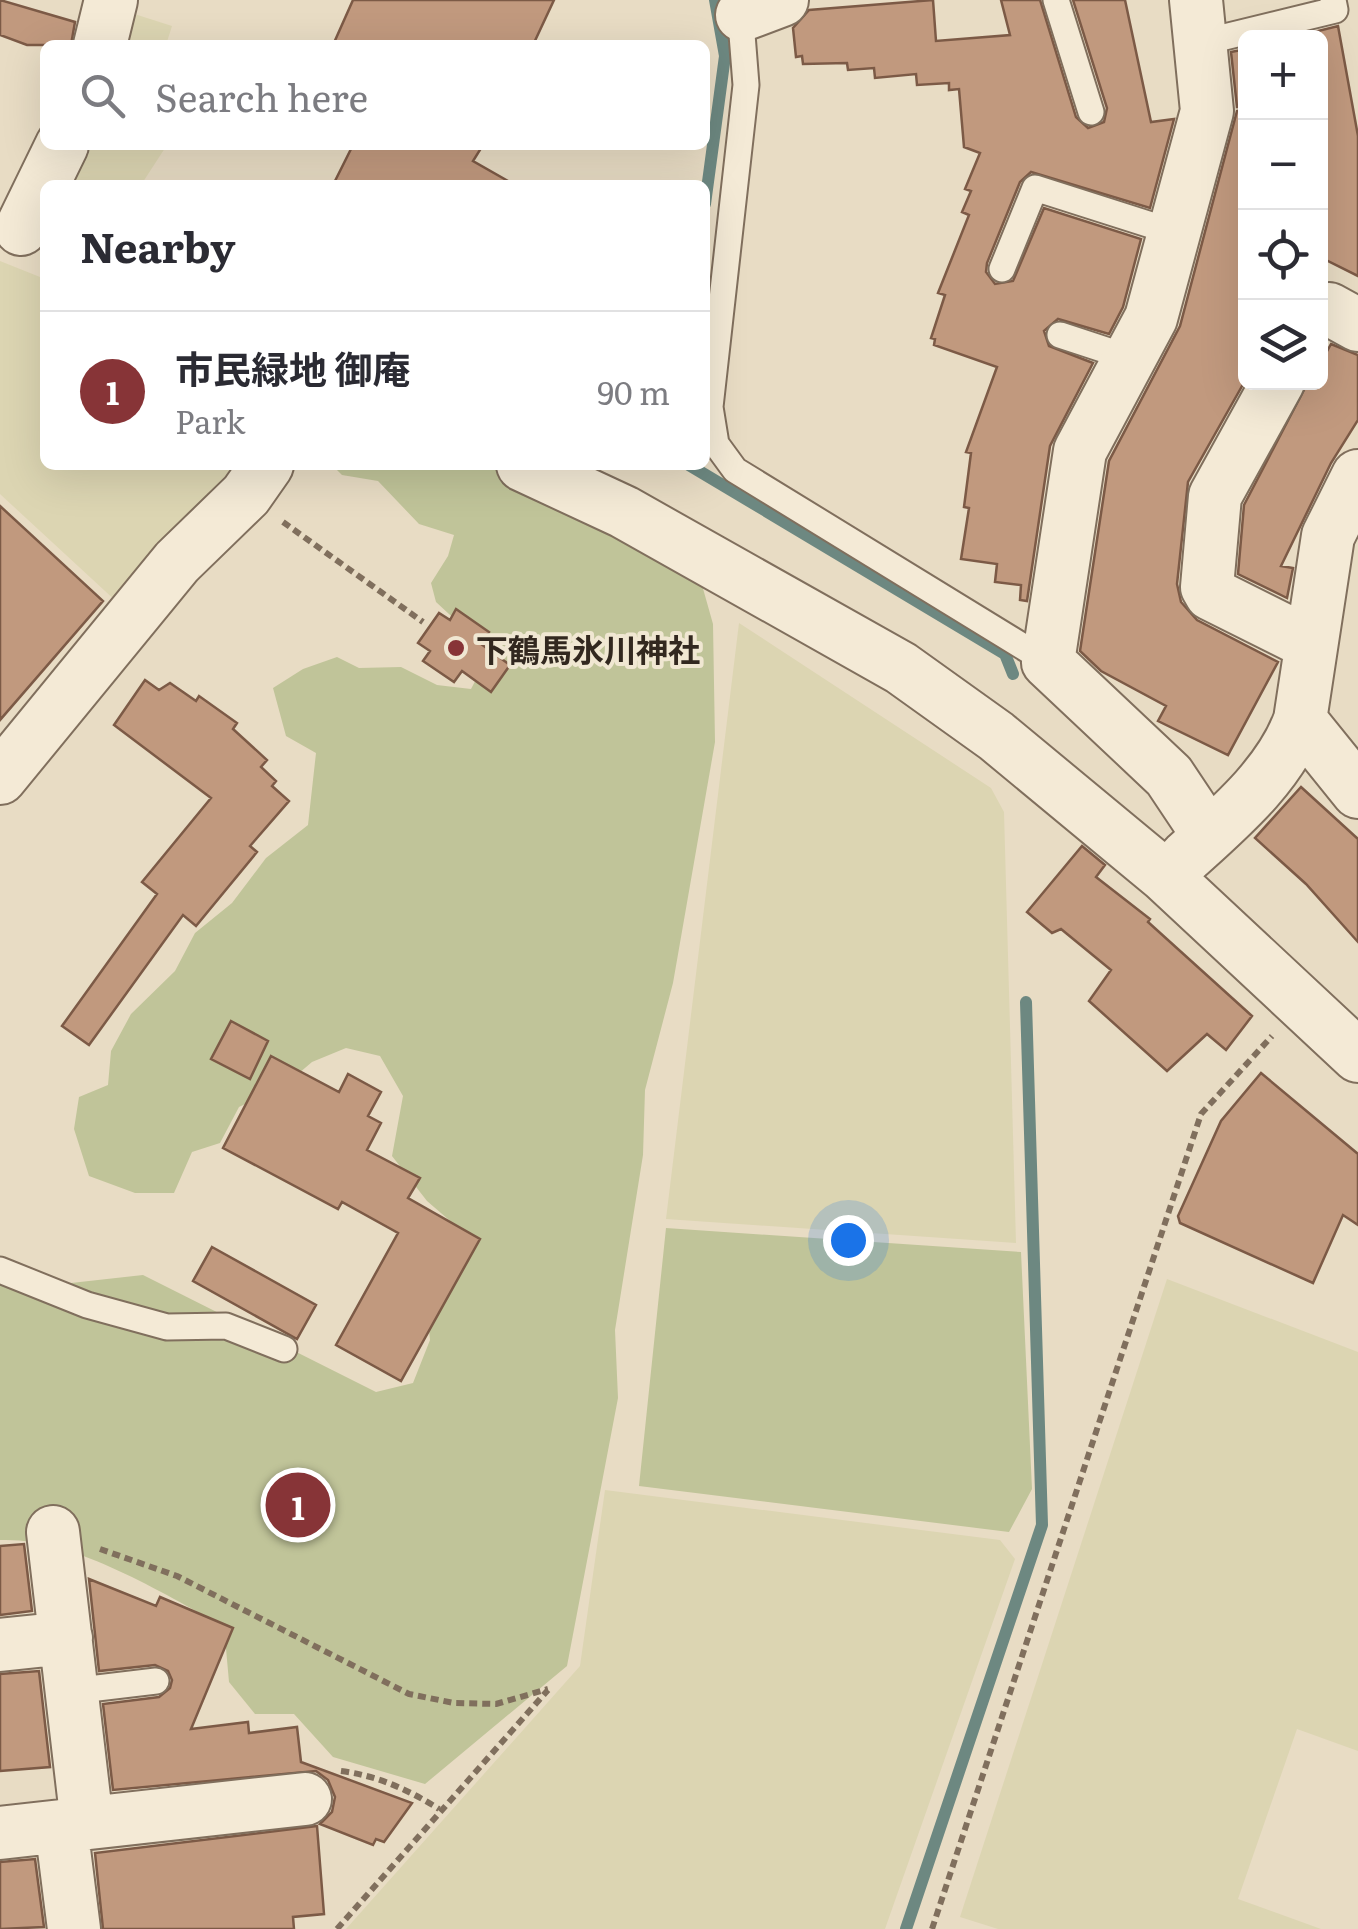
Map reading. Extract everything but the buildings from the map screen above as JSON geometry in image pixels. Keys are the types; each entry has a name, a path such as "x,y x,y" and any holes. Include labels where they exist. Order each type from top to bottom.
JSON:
{"street":[{"path":"101,40 110,0"},
{"path":"1200,21 1207,111 1151,318 1080,451 1048,662 1168,776 1210,836"},
{"path":"46,180 60,150"},
{"path":"22,231 40,192"},
{"path":"1328,309 1358,325"},
{"path":"1274,390 1215,496 1207,587 1212,594 1311,644"},
{"path":"535,470 624,512 901,668 996,736 1166,876 1358,1056"},
{"path":"1166,876 1232,816 1291,744 1300,720 1328,536 1358,476"},
{"path":"0,778 177,562 256,480"},
{"path":"1300,720 1358,792"},
{"path":"53,1532 72,1691 74,1929"},
{"path":"0,1645 66,1638"},
{"path":"0,1832 306,1799"}],"lane":[{"path":"1056,0 1090,112"},
{"path":"1200,21 1335,10 1333,0"},
{"path":"754,5 710,407 716,444 735,470 1048,662"},
{"path":"1002,269 1034,188 1173,232"},
{"path":"1060,334 1130,358"},
{"path":"0,1270 87,1305 168,1327 226,1326 284,1349"},
{"path":"72,1691 156,1681"}],"path":[{"path":"256,480 423,622"},
{"path":"932,1929 1202,1114 1300,1004"},
{"path":"53,1532 178,1576 410,1694 454,1703 496,1704 548,1689 337,1929"},
{"path":"306,1799 338,1771 369,1775 406,1789 439,1809"}],"shaded area":[{"path":"125,11 172,26 168,40 116,40"},
{"path":"76,150 164,150 144,180 60,180"},
{"path":"0,261 40,277 40,470 235,470 118,603 0,494"},
{"path":"739,623 991,788 1004,812 1016,1243 666,1219"},
{"path":"1167,1279 1358,1352 1358,1751 1297,1729 1238,1899 1321,1929 998,1929 960,1917"},
{"path":"605,1490 1000,1540 1015,1559 885,1929 346,1929 580,1666"}],"green space":[{"path":"337,470 496,470 702,585 713,624 715,742 673,983 645,1090 643,1155 615,1330 618,1398 567,1666 425,1784 333,1757 294,1714 255,1714 229,1682 224,1626 86,1557 28,1541 0,1540 0,1269 44,1286 143,1275 376,1392 413,1383 430,1340 423,1270 456,1226 427,1201 392,1156 403,1096 380,1056 346,1048 312,1062 285,1085 239,1107 220,1143 192,1152 174,1193 135,1193 89,1176 74,1129 79,1097 108,1085 111,1051 131,1014 175,971 195,933 232,903 266,858 308,825 316,753 286,736 273,688 303,669 337,657 359,668 401,667 437,685 471,689 483,666 463,627 436,602 431,583 448,556 454,535 419,524 378,481 342,475"},
{"path":"666,1228 1021,1252 1032,1489 1009,1532 639,1486"}],"waterway":[{"path":"708,180 725,56 715,0"},
{"path":"697,470 1005,654 1013,674"},
{"path":"906,1929 1042,1525 1026,1002"}],"place":[{"name":"下鶴馬氷川神社","path":"456,648"},
{"name":"市民緑地 御庵","path":"298,1505"}]}
